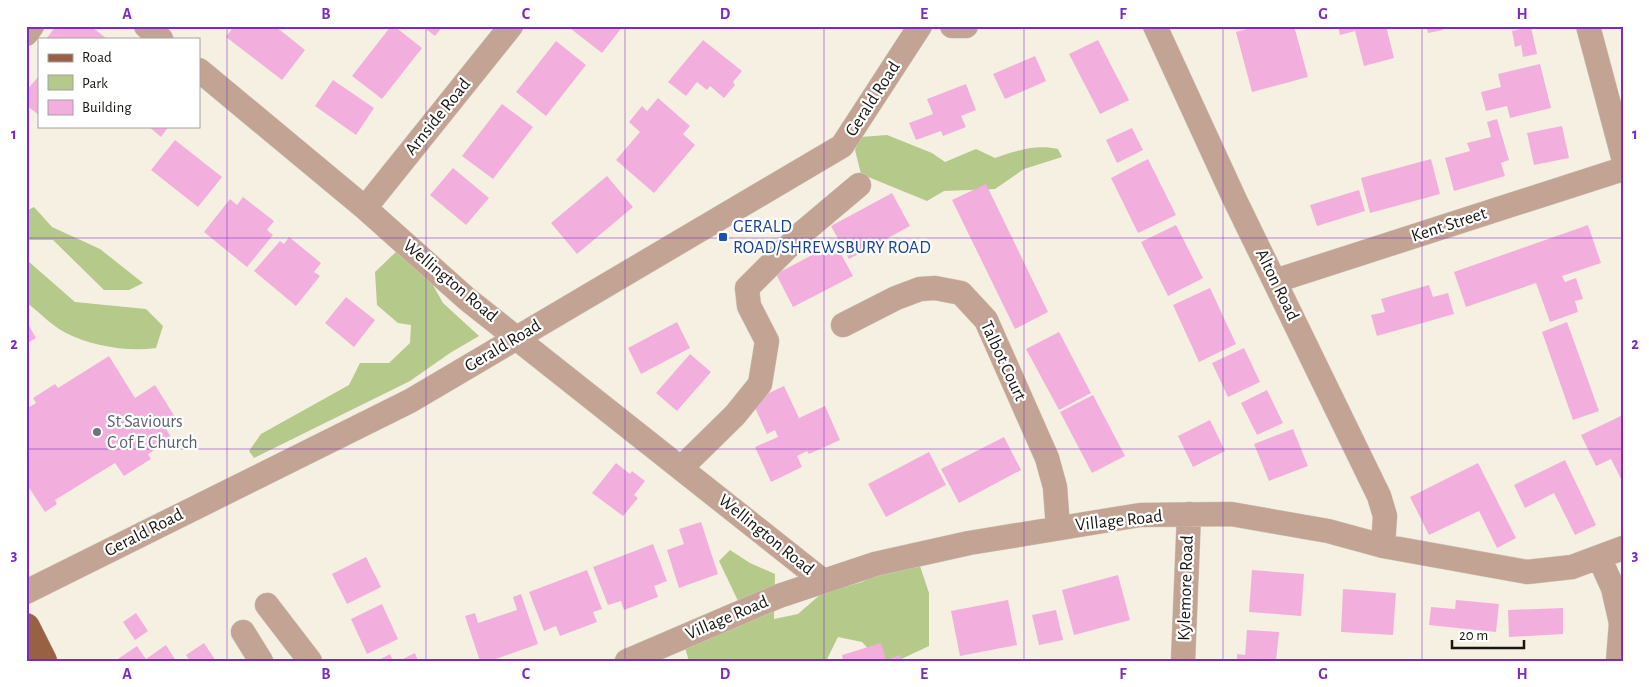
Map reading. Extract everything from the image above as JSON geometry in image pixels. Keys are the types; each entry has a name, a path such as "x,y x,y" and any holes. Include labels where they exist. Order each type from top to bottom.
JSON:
{"street":[{"path":"26,34 32,26"},
{"path":"146,26 160,38"},
{"name":"Arnside Road","path":"365,208 511,26"},
{"name":"Gerald Road","path":"26,592 410,401 842,146 920,26"},
{"path":"952,26 966,26"},
{"name":"Alton Road","path":"1155,26 1379,496 1385,516 1383,546"},
{"path":"1588,26 1623,157"},
{"name":"Wellington Road","path":"200,71 365,208 467,299 518,337 823,581"},
{"name":"Kent Street","path":"1275,281 1623,169"},
{"path":"681,468 734,415 760,384 767,341 749,306 747,288 802,233 859,185"},
{"name":"Talbot Court","path":"843,325 896,298 920,289 935,288 960,293 986,320 1047,458 1055,487 1058,528"},
{"name":"Kylemore Road","path":"1183,661 1189,514"},
{"name":"Village Road","path":"627,661 779,596 875,564 969,543 1140,516 1231,514 1328,530 1383,546 1527,572 1572,567 1623,548"},
{"path":"1599,557 1613,588 1621,623 1620,657"},
{"path":"267,605 310,661"},
{"path":"243,632 261,661"}],"green space":[{"path":"887,135 932,153 945,162 976,149 995,158 1026,149 1041,147 1058,149 1062,157 1024,169 995,189 944,191 927,201 861,174 855,150 860,137"},
{"path":"34,207 52,227 100,249 143,283 129,290 104,290 53,240 26,240 26,211"},
{"path":"398,250 425,271 443,303 479,336 450,353 410,381 254,458 249,451 261,434 349,385 360,363 389,363 410,343 411,325 398,323 377,305 375,272"},
{"path":"26,253 28,261 75,302 146,309 163,326 156,348 133,349 98,345 76,338 56,327 26,302"},
{"path":"730,550 750,563 775,574 774,619 798,614 822,593 862,582 897,563 920,566 929,593 929,646 897,661 880,661 862,642 838,637 826,661 689,661 685,648 740,605 719,561"}],"building":[{"path":"56,26 91,26 106,38 47,38"},
{"path":"234,26 275,26 305,50 282,80 226,37"},
{"path":"391,26 394,26 422,48 382,99 352,76"},
{"path":"422,26 443,26 435,36"},
{"path":"573,26 623,26 602,53 571,29"},
{"path":"1259,26 1294,26 1308,77 1252,92 1236,32"},
{"path":"1338,26 1386,26 1394,58 1364,66 1355,31 1340,35"},
{"path":"1426,26 1442,26 1443,30 1428,33"},
{"path":"1531,27 1537,54 1523,57 1521,45 1515,47 1512,31"},
{"path":"703,40 742,71 733,82 735,85 724,98 710,86 707,90 697,82 686,96 668,82"},
{"path":"1098,40 1129,100 1100,114 1069,54"},
{"path":"556,41 586,65 546,116 516,92"},
{"path":"1035,56 1046,81 1005,99 993,74"},
{"path":"1540,64 1551,108 1510,118 1507,106 1486,111 1481,92 1501,87 1498,74"},
{"path":"38,77 38,114 26,105 26,91"},
{"path":"333,80 374,108 356,135 315,106"},
{"path":"966,84 976,110 961,116 966,127 943,136 941,131 916,140 909,123 933,114 927,99"},
{"path":"658,98 690,126 683,134 695,145 654,193 616,160 640,132 629,122 642,106 647,111"},
{"path":"502,104 533,127 493,179 462,156"},
{"path":"1497,119 1509,160 1501,163 1505,176 1454,191 1445,158 1470,151 1467,143 1491,137 1487,122"},
{"path":"1562,126 1569,158 1534,165 1527,133"},
{"path":"150,128 168,128 161,137"},
{"path":"1132,128 1143,150 1117,163 1106,140"},
{"path":"175,140 222,177 198,207 151,170"},
{"path":"1148,159 1176,215 1138,233 1111,178"},
{"path":"1431,159 1440,194 1370,213 1361,178"},
{"path":"453,168 489,198 466,225 430,195"},
{"path":"607,176 633,207 577,254 551,223"},
{"path":"986,184 1048,312 1015,329 952,200"},
{"path":"1359,190 1365,211 1317,226 1310,205"},
{"path":"892,193 910,226 849,259 831,226"},
{"path":"243,197 274,221 267,230 273,235 247,267 204,232 230,199 237,205"},
{"path":"1176,225 1203,278 1168,296 1141,242"},
{"path":"1588,225 1601,263 1562,276 1565,282 1576,278 1583,299 1575,301 1578,312 1550,322 1536,283 1466,307 1454,272"},
{"path":"289,237 321,263 314,272 320,276 296,306 254,271 280,241 284,244"},
{"path":"835,243 853,276 793,307 776,274"},
{"path":"1429,285 1433,297 1448,293 1454,314 1377,336 1371,315 1385,312 1381,299"},
{"path":"1210,288 1236,344 1199,362 1173,305"},
{"path":"346,297 375,320 354,347 325,323"},
{"path":"26,321 36,338 26,344"},
{"path":"677,322 690,348 641,374 628,348"},
{"path":"1567,322 1599,411 1573,420 1542,332"},
{"path":"1059,332 1091,393 1059,410 1026,349"},
{"path":"1244,348 1260,382 1228,397 1212,363"},
{"path":"690,354 711,372 677,411 656,393"},
{"name":"St Saviours C of E Church","path":"109,356 135,398 155,385 175,417 164,425 172,439 148,454 151,459 124,476 115,463 55,500 57,504 45,512 26,483 26,454 28,452 26,449 26,409 36,403 33,398 55,384 58,388"},
{"path":"784,386 799,418 825,406 840,440 809,454 807,451 797,456 802,467 771,482 755,447 778,437 775,430 767,434 752,401"},
{"path":"1267,390 1283,423 1257,435 1241,403"},
{"path":"1093,395 1125,456 1092,473 1060,412"},
{"path":"1623,415 1623,483 1611,459 1596,466 1581,435"},
{"path":"1210,420 1225,451 1193,467 1178,436"},
{"path":"1293,429 1308,466 1269,481 1254,444"},
{"path":"1004,437 1021,470 959,503 941,469"},
{"path":"929,452 946,485 886,517 868,484"},
{"path":"1565,460 1596,525 1575,535 1554,493 1525,508 1514,485"},
{"path":"616,463 630,474 632,471 645,481 634,495 638,498 623,516 592,493"},
{"path":"1478,463 1516,538 1497,548 1479,511 1429,535 1410,497"},
{"path":"701,522 718,574 679,588 667,550 684,544 679,529"},
{"path":"653,544 667,581 654,586 658,597 624,610 621,601 608,605 593,567"},
{"path":"366,557 381,587 347,604 332,574"},
{"path":"587,570 602,609 593,612 597,622 560,636 556,626 544,631 529,592"},
{"path":"1252,570 1304,574 1301,616 1249,612"},
{"path":"1118,575 1130,620 1074,635 1062,590"},
{"path":"1343,589 1396,593 1393,635 1341,632"},
{"path":"521,594 538,644 490,661 480,661 465,616 475,613 478,623 517,610 513,597"},
{"path":"1008,600 1017,645 960,656 951,611"},
{"path":"1456,600 1499,604 1496,632 1429,625 1431,607 1455,609"},
{"path":"382,604 398,639 367,654 351,619"},
{"path":"1563,608 1563,634 1509,637 1508,610"},
{"path":"1056,610 1063,640 1039,645 1032,615"},
{"path":"136,613 148,631 135,640 123,622"},
{"path":"1247,630 1279,632 1276,661 1237,661 1237,654 1245,655"},
{"path":"204,643 216,661 190,661 186,655"},
{"path":"881,643 886,660 900,655 902,661 843,661 842,655"},
{"path":"166,645 176,661 115,661 137,646 146,659"},
{"path":"415,653 418,661 399,661"},
{"path":"390,654 393,661 377,661"}],"place":[{"name":"GERALD ROAD/SHREWSBURY ROAD","path":"723,237"},
{"name":"St Saviours C of E Church","path":"97,432"}]}
